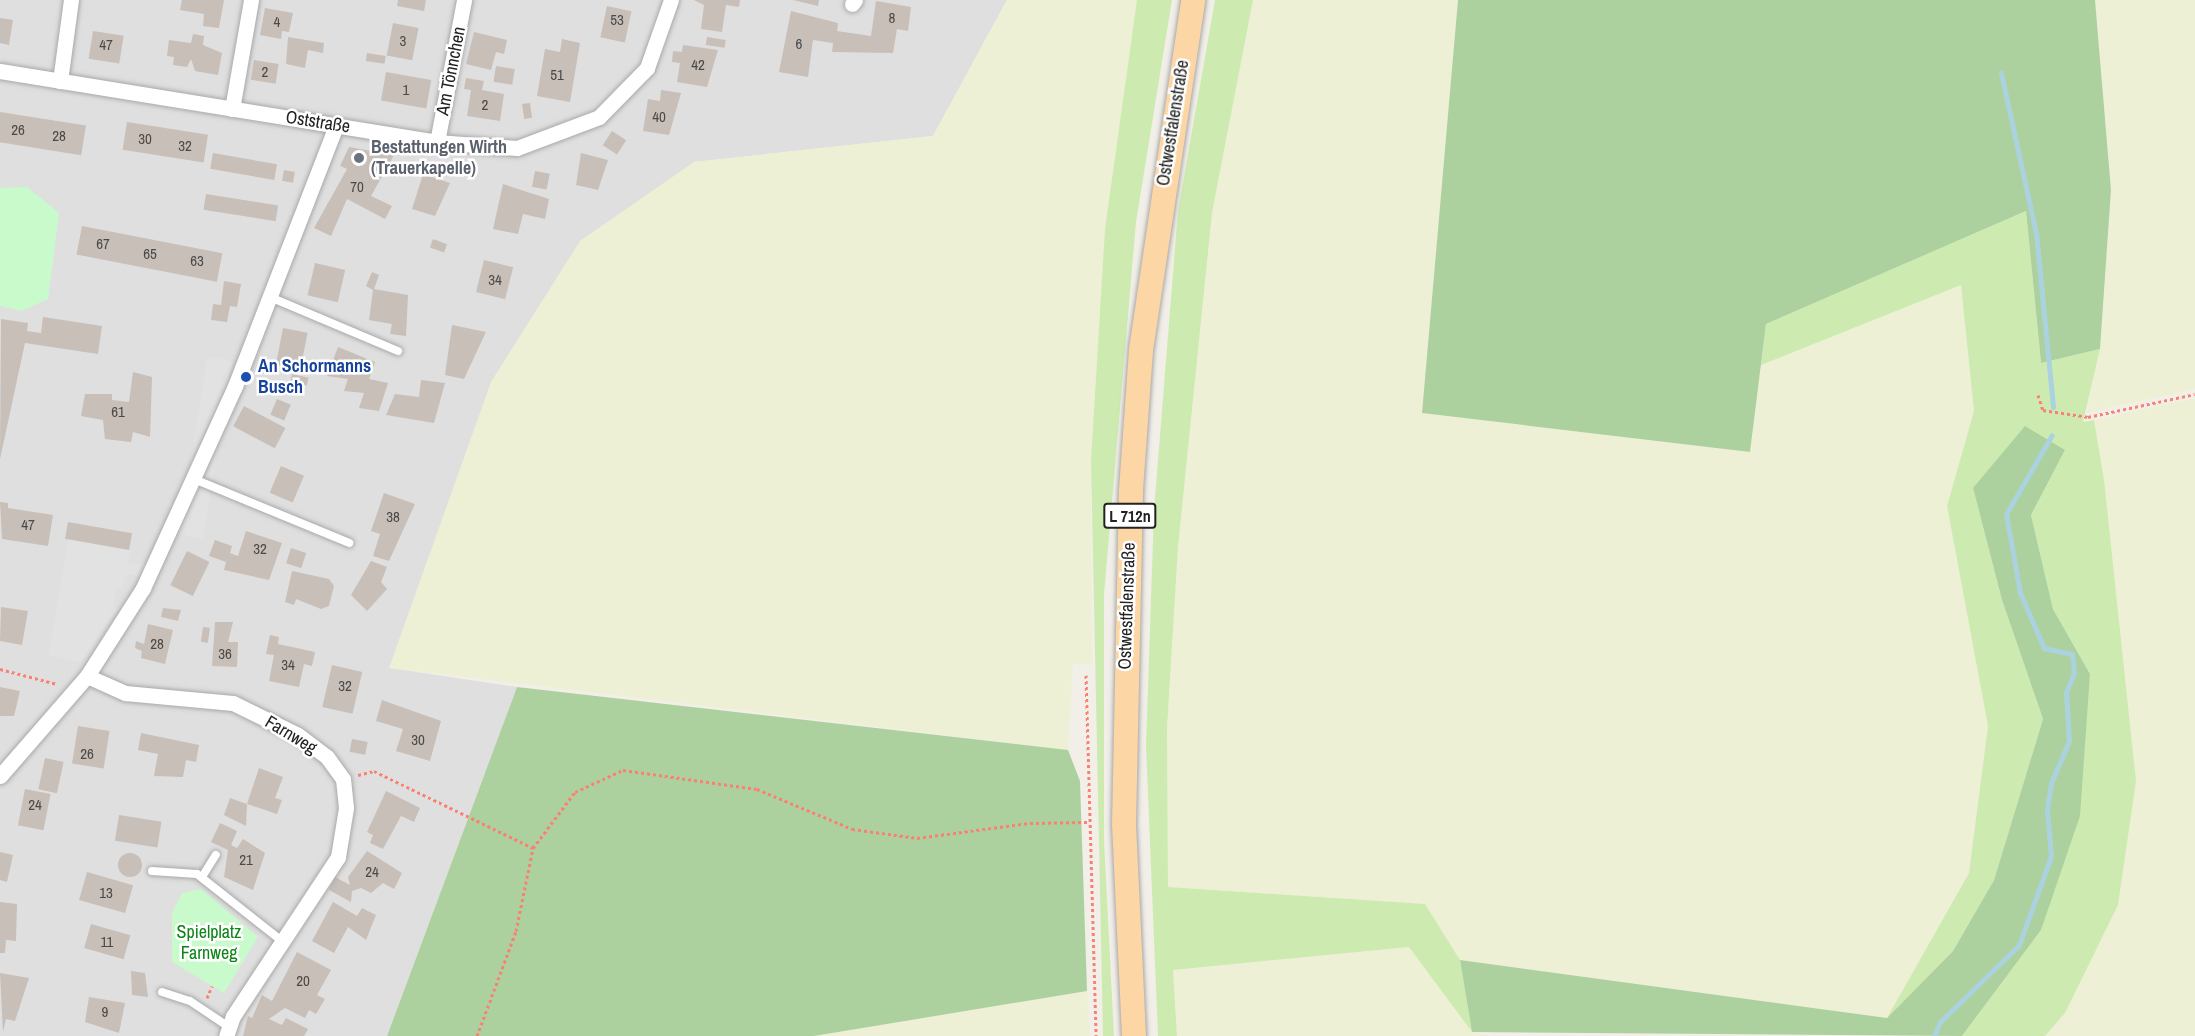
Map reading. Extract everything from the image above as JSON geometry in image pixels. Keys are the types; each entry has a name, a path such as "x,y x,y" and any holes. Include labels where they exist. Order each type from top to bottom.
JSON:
{"main road":[{"name":"Ostwestfalenstraße","path":"1134,1036 1124,825 1131,490 1141,350 1193,0"}],"street":[{"path":"60,81 71,0"},
{"path":"232,109 251,0"},
{"name":"Am Tönnchen","path":"437,142 464,0"},
{"name":"Oststraße","path":"0,71 437,142 517,148 598,117 647,68 671,0"},
{"path":"0,777 87,676 143,588 194,478 270,297 336,125"},
{"name":"Farnweg","path":"87,676 125,693 233,703 298,735 327,757 343,779"},
{"path":"227,1031 338,857 346,808 343,779"}],"lane":[{"path":"270,297 398,351"},
{"path":"194,478 349,543"},
{"path":"202,878 216,855"},
{"path":"152,871 202,878 283,942"},
{"path":"162,992 190,1001 227,1031"}],"path":[{"path":"2038,395 2043,410 2088,417 2195,394"},
{"path":"0,669 76,690"},
{"path":"1086,675 1087,822 1096,1036"},
{"path":"477,1036 516,931 533,848 575,792 623,770 757,789 852,829 917,838 1030,823 1087,822"},
{"path":"343,779 374,771 533,848"}],"shaded area":[{"path":"0,0 1007,0 933,136 694,162 390,668 517,687 387,1036 0,1036"},
{"path":"207,357 232,361 204,539 179,535"},
{"path":"68,539 130,549 128,563 145,565 141,576 126,574 123,588 116,587 113,607 117,609 81,662 48,656"}],"green space":[{"path":"1007,0 1137,0 1091,460 1092,665 1073,664 1068,750 389,668 491,382 580,241 694,162 933,136"},
{"path":"1137,0 1172,0 1136,222 1104,595 1104,840 1114,1036 1103,1036 1091,460 1105,229"},
{"path":"1215,0 1253,0 1212,213 1178,547 1167,728 1168,887 1425,904 1460,960 1472,1032 1409,947 1173,970 1177,1036 1158,1036 1146,746 1154,510 1178,211"},
{"path":"1253,0 1458,0 1422,412 1750,452 1761,365 1961,285 1974,411 1947,506 1988,726 1969,873 1887,1018 1460,960 1424,904 1168,887 1167,728 1178,547 1212,213"},
{"path":"1458,0 2095,0 2111,190 2100,349 2041,363 2026,211 1766,324 1750,452 1422,413"},
{"path":"2095,0 2195,0 2195,389 2086,413 2100,348 2111,190"},
{"path":"27,187 59,213 48,299 22,311 0,306 0,188"},
{"path":"2026,211 2041,363 2100,349 2083,422 2094,420 2104,480 2136,781 2118,905 2065,1013 2045,1036 1962,1036 2041,930 2090,674 2053,609 2031,515 2065,450 1973,488 2002,600 2043,719 1994,880 1953,951 1887,1018 1969,873 1988,726 1947,506 1974,411 1961,285 1761,365 1766,324"},
{"path":"2195,398 2195,1036 2045,1036 2065,1013 2136,781 2094,420"},
{"path":"2025,426 2065,450 2031,515 2053,609 2090,674 2080,816 2041,930 1962,1036 1472,1032 1460,960 1887,1018 1953,951 1994,880 2043,719 2002,600 1973,488"},
{"path":"517,687 1068,750 1080,781 1087,991 814,1036 387,1036"},
{"name":"Spielplatz Farnweg","path":"201,889 258,937 224,993 172,962 172,913 182,893"},
{"path":"1409,947 1472,1032 1492,1036 1177,1036 1173,970"},
{"path":"1087,991 1090,1036 814,1036"}],"building":[{"path":"182,0 224,0 219,28 203,26 204,14 180,10"},
{"path":"398,0 426,0 424,11 397,6"},
{"path":"694,0 740,0 739,7 726,5 722,32 701,29 704,5"},
{"path":"793,0 819,0 818,6"},
{"path":"876,1 911,7 908,31 897,29 893,53 832,52 833,43 813,40 808,77 779,72 791,11 838,23 837,31 871,36"},
{"path":"607,6 631,11 625,42 600,37"},
{"path":"265,8 293,13 289,32 282,31 281,39 260,35"},
{"path":"0,18 13,20 9,45 0,43"},
{"path":"393,23 419,28 412,60 387,55"},
{"path":"93,31 124,36 119,64 89,59"},
{"path":"474,32 507,40 504,54 496,52 491,70 466,64"},
{"path":"193,34 204,36 203,45 222,53 218,75 195,71 191,59 187,67 173,65 174,57 167,56 169,40 191,43"},
{"path":"288,37 324,43 323,53 308,50 305,68 286,64"},
{"path":"707,37 726,40 725,48 706,45"},
{"path":"562,39 580,43 570,102 537,96 545,49 560,52"},
{"path":"683,45 718,50 707,87 677,82 680,63 672,62 673,51 682,52"},
{"path":"367,53 386,56 385,64 366,61"},
{"path":"254,60 279,64 276,84 251,80"},
{"path":"496,66 515,69 512,85 493,82"},
{"path":"386,72 431,80 426,109 381,101"},
{"path":"466,78 484,81 482,90 504,94 500,121 467,116 471,90 464,89"},
{"path":"661,90 681,93 669,135 643,131 648,99 660,101"},
{"path":"530,103 532,118 524,119 522,104"},
{"path":"0,112 86,126 81,155 0,142"},
{"path":"127,122 208,135 204,162 123,150"},
{"path":"612,131 626,140 617,155 603,145"},
{"path":"349,147 394,155 371,196 392,206 385,219 347,199 331,236 314,228 347,169 340,166"},
{"path":"213,153 277,164 274,180 210,169"},
{"path":"581,153 608,160 598,190 576,185"},
{"path":"284,170 295,172 293,183 282,181"},
{"path":"535,171 550,174 547,190 532,187"},
{"path":"423,174 450,183 435,216 412,209"},
{"path":"503,184 549,199 545,219 523,214 518,234 493,229"},
{"path":"206,194 278,205 276,221 203,210"},
{"path":"82,226 222,253 217,282 76,254"},
{"path":"433,239 447,244 444,253 430,247"},
{"path":"484,260 513,267 505,299 476,292"},
{"path":"315,263 345,270 338,302 308,295"},
{"path":"372,272 379,275 374,289 408,295 406,336 390,334 392,324 369,320 373,290 366,286"},
{"path":"224,281 241,284 237,307 230,306 227,322 211,320 213,304 221,305"},
{"path":"43,317 102,326 98,354 25,343 0,459 1,319 28,323 27,331 41,333"},
{"path":"452,325 486,332 464,379 445,375"},
{"path":"283,328 308,333 300,370 276,365"},
{"path":"338,347 375,362 369,379 388,383 379,411 359,408 364,393 344,391 348,379 327,376"},
{"path":"133,372 152,377 150,437 133,432 131,442 105,439 103,420 81,416 85,394 112,394 112,400 129,402"},
{"path":"292,374 309,378 307,386 290,382"},
{"path":"421,380 445,383 434,423 386,415 395,394 419,397"},
{"path":"277,399 291,405 284,421 270,415"},
{"path":"244,406 285,428 275,448 233,426"},
{"path":"281,466 304,476 293,502 270,493"},
{"path":"384,493 415,504 389,561 373,556 380,534 371,531"},
{"path":"0,502 8,503 8,508 53,515 48,546 2,539"},
{"path":"68,522 132,533 129,550 65,539"},
{"path":"246,531 282,543 269,580 224,570 226,562 209,556 215,540 232,546 230,553 238,556"},
{"path":"291,548 306,553 301,568 286,563"},
{"path":"187,551 209,562 193,596 170,585"},
{"path":"371,561 387,567 381,582 387,589 367,611 351,595"},
{"path":"292,571 329,579 334,586 329,606 321,609 296,599 294,605 285,602"},
{"path":"1,607 28,611 22,645 0,641"},
{"path":"163,608 181,610 178,621 161,617"},
{"path":"215,622 233,622 228,642 238,642 237,667 212,666"},
{"path":"148,624 173,630 165,664 141,658 142,651 135,648 136,641 144,644"},
{"path":"203,627 210,628 208,643 201,642"},
{"path":"270,635 279,637 278,644 315,652 312,666 304,664 299,687 269,681 274,655 266,654"},
{"path":"332,665 362,672 353,714 322,707"},
{"path":"0,687 20,691 14,716 0,716"},
{"path":"382,700 441,721 430,761 396,751 403,729 376,721"},
{"path":"78,726 110,731 104,769 72,764"},
{"path":"141,733 199,745 196,762 186,760 183,777 154,776 158,754 138,750"},
{"path":"352,739 368,742 365,755 350,752"},
{"path":"45,758 64,762 57,793 38,789"},
{"path":"259,768 283,777 275,798 282,800 277,814 247,804"},
{"path":"25,789 51,794 43,830 18,825"},
{"path":"386,791 420,808 414,822 401,816 383,849 370,843 373,835 367,832"},
{"path":"230,798 247,804 246,826 224,815"},
{"path":"119,815 161,822 157,847 115,841"},
{"path":"220,823 237,831 231,845 237,848 243,839 265,853 253,890 224,877 228,850 211,842"},
{"path":"367,851 402,873 394,889 383,883 371,893 361,888 352,891 351,902 329,890 335,877 350,885 348,877"},
{"path":"0,852 13,855 7,882 0,880"},
{"path":"130,853 135,854 141,860 141,870 135,876 130,877 125,876 119,870 118,865 119,860 125,854"},
{"path":"87,872 133,885 125,913 79,900"},
{"path":"0,902 17,904 16,941 6,940 5,953 0,953"},
{"path":"333,902 357,916 362,908 376,915 366,940 348,927 334,953 312,941"},
{"path":"91,924 130,935 124,959 84,948"},
{"path":"297,952 331,970 317,995 325,999 316,1014 309,1010 305,1018 285,1008 269,1019 282,1025 286,1018 308,1029 304,1036 243,1036 248,1016 252,1018 262,995 272,1001"},
{"path":"131,971 145,973 148,997 132,995"},
{"path":"0,973 29,978 15,1021 6,1019 3,1032"},
{"path":"89,997 125,1003 119,1033 85,1022"}],"waterway":[{"path":"2001,73 2036,233 2053,407"},
{"path":"1934,1036 1940,1022 2019,945 2051,856 2047,809 2051,783 2069,741 2066,692 2074,673 2072,654 2044,648 2020,593 2006,514 2052,435"}],"place":[{"name":"Bestattungen Wirth (Trauerkapelle)","path":"359,158"},
{"name":"An Schormanns Busch","path":"246,377"}]}
